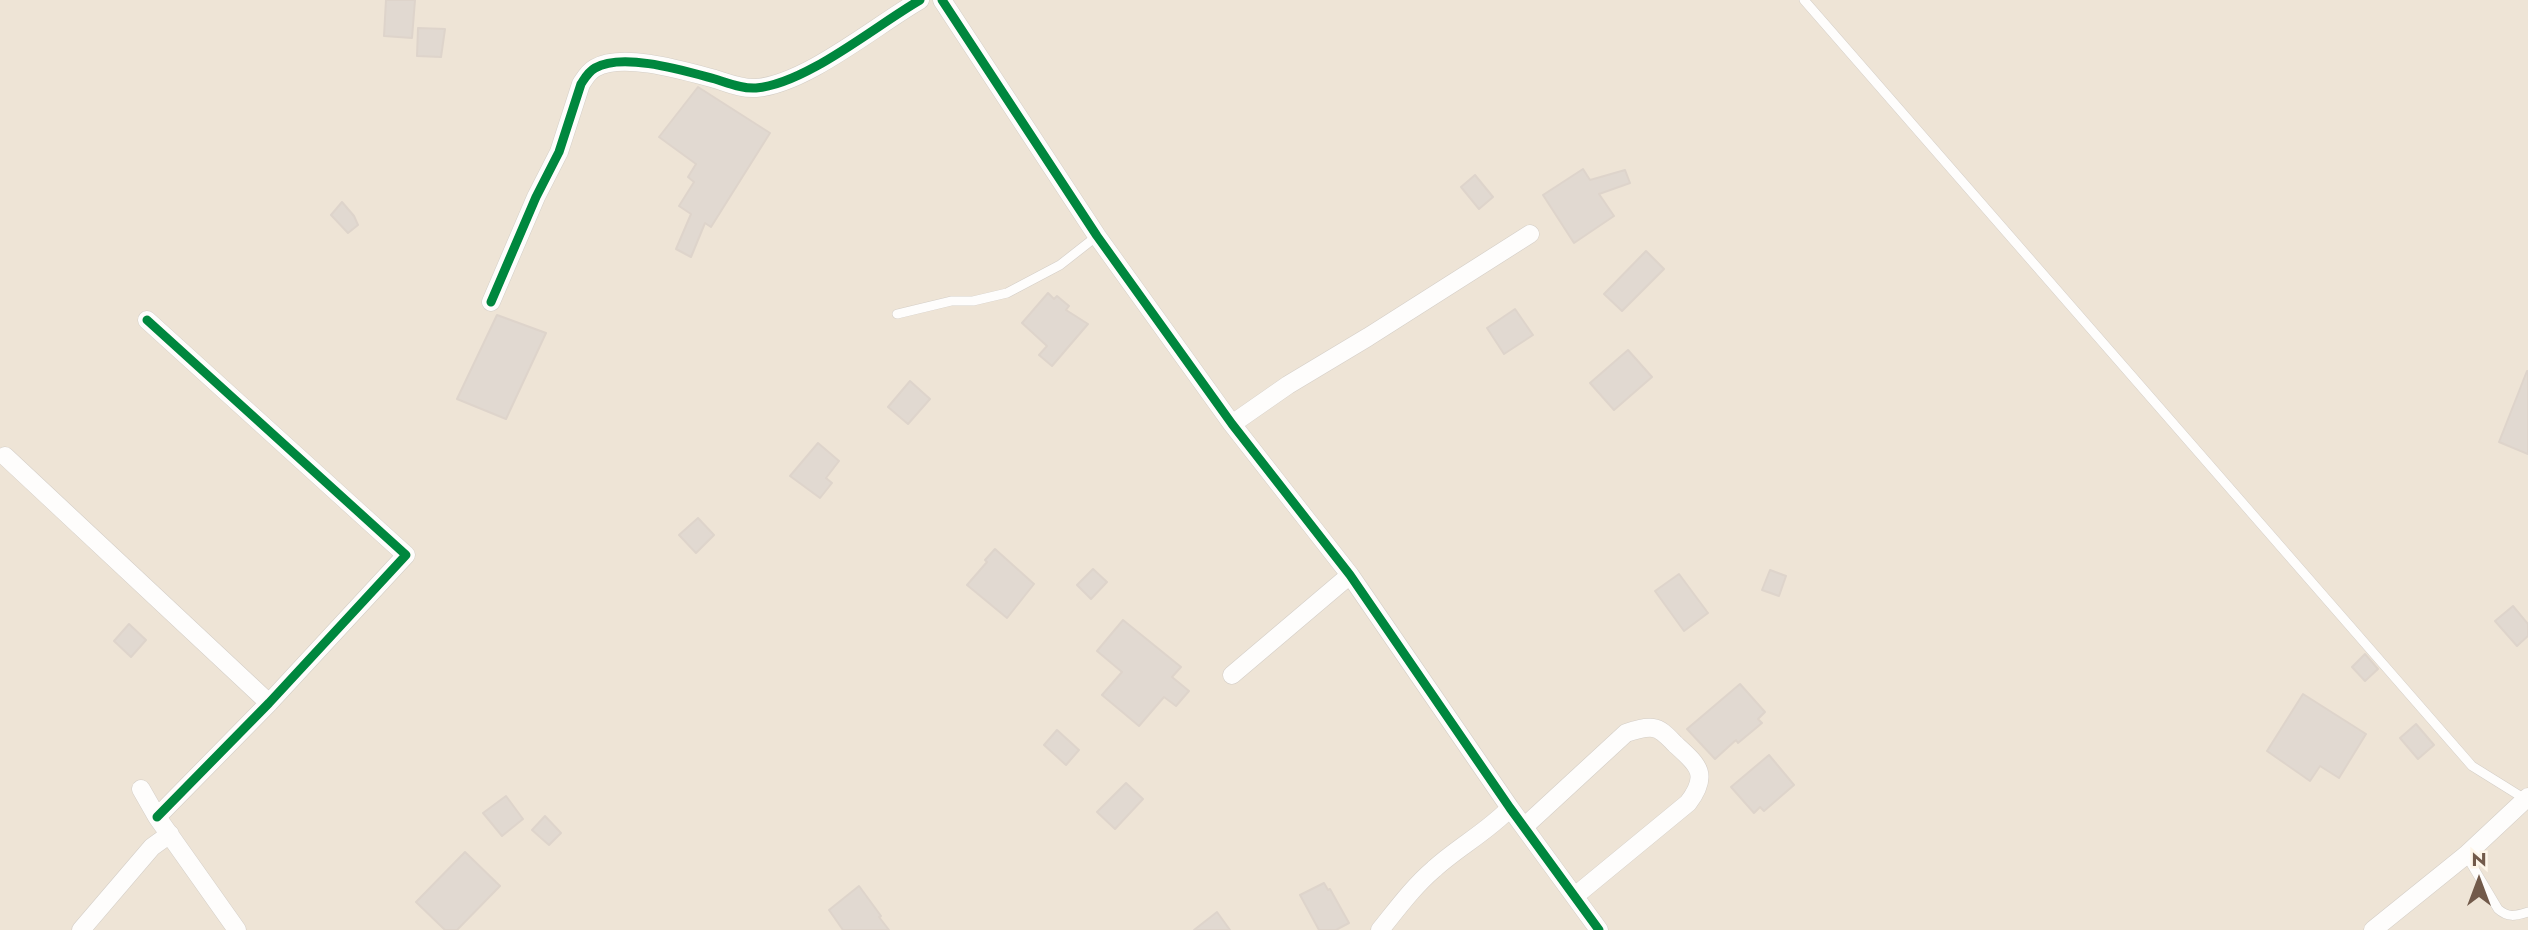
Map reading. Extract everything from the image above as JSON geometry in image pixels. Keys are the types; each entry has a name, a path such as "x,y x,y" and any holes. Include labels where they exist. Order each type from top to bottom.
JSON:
{"street":[{"path":"491,302 536,197 559,152 581,84 595,68 615,62 638,62 746,88 764,87 814,68 919,0"},
{"path":"942,0 1097,236 1233,425 1350,575 1510,808 1599,930"},
{"path":"1233,425 1287,385 1530,234"},
{"path":"147,320 406,555 269,703 157,817"},
{"path":"5,456 269,703"},
{"path":"1232,675 1350,575"},
{"path":"1524,827 1626,733 1641,728 1660,730 1696,764 1700,782 1698,790 1688,803 1575,896"},
{"path":"142,789 157,817 237,930"},
{"path":"2372,930 2466,855 2527,798"},
{"path":"1380,930 1433,869 1496,823 1510,808"},
{"path":"81,930 152,847 170,834"}],"lane":[{"path":"1804,0 2472,766 2527,798"},
{"path":"897,314 951,301 973,301 1007,293 1060,265 1097,236"},
{"path":"2466,855 2498,909 2505,915 2515,916 2528,912"}],"shaded area":[{"path":"0,0 2528,0 2528,930 0,930"}],"building":[{"path":"386,0 415,0 412,38 384,36"},
{"path":"418,28 445,29 441,57 417,56"},
{"path":"698,87 770,133 711,227 705,223 691,257 676,249 691,214 679,206 694,182 688,177 696,164 659,137"},
{"path":"1583,169 1590,180 1625,170 1630,183 1599,194 1614,216 1574,243 1543,195"},
{"path":"1475,175 1493,197 1479,209 1461,187"},
{"path":"342,202 358,225 348,233 331,215"},
{"path":"1646,251 1664,269 1622,311 1604,294"},
{"path":"1048,293 1054,299 1057,296 1069,306 1066,310 1088,324 1052,366 1039,355 1047,346 1022,323"},
{"path":"1515,309 1533,335 1504,354 1487,328"},
{"path":"497,315 546,333 506,419 457,399"},
{"path":"1628,350 1652,377 1614,410 1590,383"},
{"path":"2528,371 2528,454 2499,442"},
{"path":"910,381 930,399 908,424 888,407"},
{"path":"818,443 839,461 826,478 832,483 820,498 790,476"},
{"path":"698,518 714,535 696,553 679,535"},
{"path":"995,549 1034,584 1007,618 967,585"},
{"path":"1093,569 1107,582 1091,599 1077,585"},
{"path":"1770,570 1786,576 1779,596 1762,590"},
{"path":"1679,574 1708,613 1684,631 1655,591"},
{"path":"2513,606 2528,624 2528,636 2517,646 2495,621"},
{"path":"1123,620 1181,667 1172,677 1189,691 1176,706 1164,697 1139,726 1102,695 1122,672 1097,651"},
{"path":"129,624 146,640 131,657 114,641"},
{"path":"2365,654 2378,669 2365,681 2352,667"},
{"path":"1740,684 1765,712 1758,719 1762,723 1738,743 1736,740 1715,759 1687,729"},
{"path":"2303,694 2366,734 2339,778 2320,766 2310,781 2267,751"},
{"path":"2416,724 2434,745 2418,759 2400,738"},
{"path":"1057,730 1079,750 1066,765 1044,745"},
{"path":"1769,755 1794,785 1764,811 1760,807 1754,813 1731,787"},
{"path":"1126,783 1143,799 1115,829 1097,812"},
{"path":"506,796 523,819 502,836 483,813"},
{"path":"545,816 561,833 549,845 532,830"},
{"path":"465,852 500,886 457,930 445,930 416,902"},
{"path":"1324,883 1349,923 1336,930 1319,930 1300,895"},
{"path":"859,886 889,930 843,930 829,910"},
{"path":"1217,912 1230,930 1194,930"}],"cycle path":[{"path":"491,302 536,197 559,152 581,84 593,70 607,64 637,62 746,88 776,84 818,65 920,0"},
{"path":"942,0 1097,236 1232,424 1350,575 1510,808 1599,930"},
{"path":"147,320 406,555 269,703 157,817"}]}
